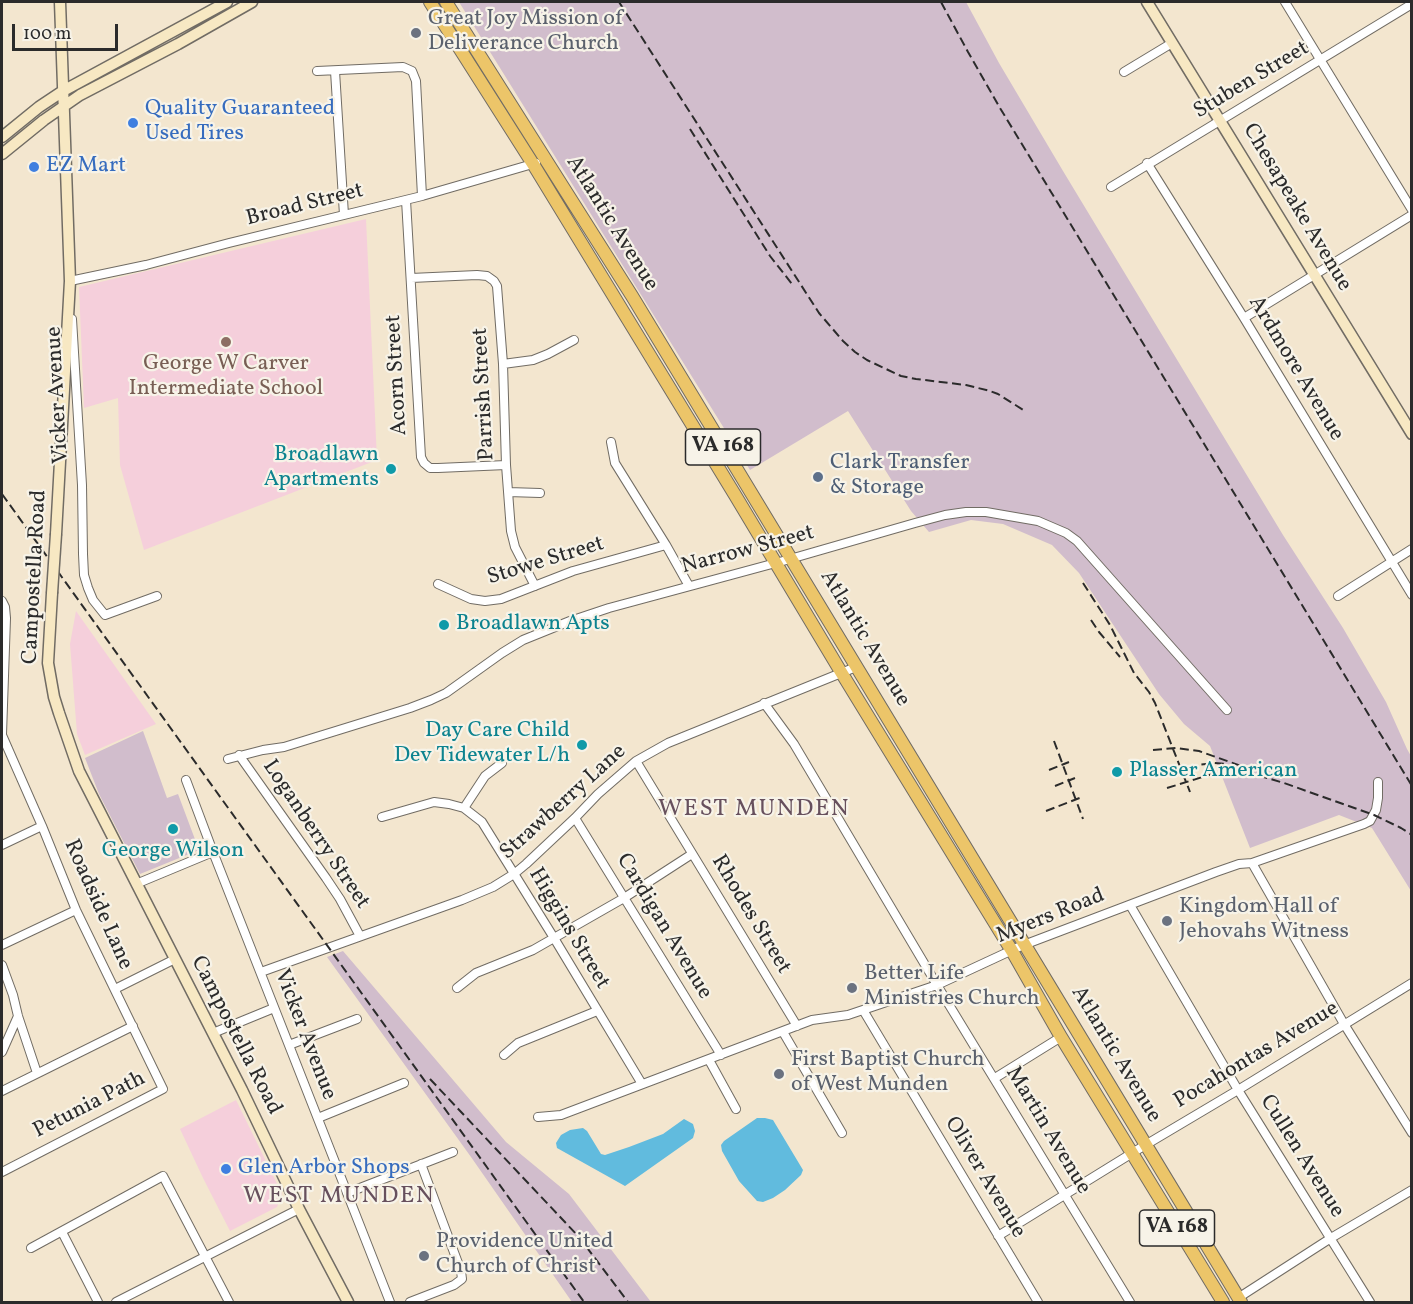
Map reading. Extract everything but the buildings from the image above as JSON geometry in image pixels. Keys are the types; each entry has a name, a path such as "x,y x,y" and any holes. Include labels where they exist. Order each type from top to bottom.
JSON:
{"main road":[{"name":"Campostella Road","path":"60,2 70,281 48,663 54,697 79,771 213,1033 298,1209 348,1302"},
{"path":"2,152 64,105 94,87 178,44 252,2"},
{"name":"Atlantic Avenue","path":"430,2 776,563 1223,1302"},
{"name":"Atlantic Avenue","path":"446,2 632,296 1239,1300"},
{"name":"Chesapeake Avenue","path":"1147,2 1412,434"},
{"path":"2,137 39,107 63,92 223,4"},
{"path":"178,44 186,34 217,14 223,4"}],"street":[{"path":"1244,318 1314,276 1412,212 1285,2"},
{"name":"Stuben Street","path":"1111,187 1412,4"},
{"path":"1124,72 1172,43"},
{"path":"317,71 403,67 412,71 416,81 422,196"},
{"path":"335,70 344,215"},
{"name":"Broad Street","path":"70,281 146,265 422,196 546,160"},
{"name":"Ardmore Avenue","path":"1147,164 1244,318 1412,595"},
{"name":"Acorn Street","path":"406,200 421,457 430,468 506,465"},
{"name":"Parrish Street","path":"411,278 477,275 487,276 497,286 511,531 516,547 535,586"},
{"name":"Vicker Avenue","path":"70,281 82,485 84,575 93,600 105,615 157,596"},
{"path":"503,364 533,360 574,340"},
{"path":"611,442 615,463 689,586"},
{"path":"508,492 540,493"},
{"name":"Narrow Street","path":"228,759 284,747 431,700 446,693 502,653 532,636 570,621 609,608 915,523 966,512 986,512 1038,521 1057,528 1077,541 1227,710"},
{"name":"Stowe Street","path":"438,584 471,599 485,601 501,599 573,571 666,545"},
{"path":"1338,596 1412,549"},
{"path":"2,601 6,618 2,734"},
{"name":"Strawberry Lane","path":"261,972 493,887 514,874 636,761 668,743 856,667"},
{"name":"Martin Avenue","path":"764,703 794,744 1130,1302"},
{"name":"Roadside Lane","path":"2,734 76,910 163,1089"},
{"name":"Loganberry Street","path":"239,755 327,878 360,936"},
{"name":"Rhodes Street","path":"636,761 797,1026"},
{"path":"382,817 434,802 464,808 485,776 502,763"},
{"name":"Vicker Avenue","path":"186,780 390,1302"},
{"name":"Myers Road","path":"538,1117 561,1115 812,1020 840,1017 938,985 1024,945 1239,864 1252,863 1364,824 1370,821 1376,810 1378,782"},
{"name":"Higgins Street","path":"464,808 485,827 642,1084"},
{"name":"Cardigan Avenue","path":"575,818 721,1055"},
{"path":"2,845 42,826"},
{"path":"136,884 213,852"},
{"path":"457,988 476,973 533,950 624,898 692,854"},
{"path":"1252,863 1344,1024 1412,1133"},
{"name":"Cullen Avenue","path":"1130,905 1238,1090 1370,1302"},
{"path":"2,945 76,910"},
{"path":"115,989 175,959"},
{"path":"2,965 14,995 18,1016 38,1074"},
{"name":"Pocahontas Avenue","path":"998,1236 1412,983"},
{"path":"213,1033 274,1008"},
{"name":"Oliver Avenue","path":"863,1010 1038,1302"},
{"path":"504,1055 518,1043 597,1011"},
{"path":"2,1052 18,1016"},
{"path":"289,1045 357,1019"},
{"path":"2,1091 133,1026"},
{"path":"783,1032 842,1132"},
{"path":"995,1078 1061,1037"},
{"path":"709,1060 736,1109"},
{"path":"318,1118 404,1083"},
{"name":"Petunia Path","path":"2,1172 163,1089"},
{"path":"347,1192 453,1152"},
{"path":"410,1302 462,1280 461,1271 421,1164"},
{"path":"31,1248 164,1176 229,1302"},
{"path":"1239,1300 1331,1238 1412,1190"},
{"path":"116,1302 298,1209"},
{"path":"62,1232 98,1302"}],"shaded area":[{"path":"459,2 966,2 1063,171 1386,702 1411,756 1411,891 1372,828 1339,815 1250,848 1210,746 1184,724 1159,694 1079,573 1052,545 1003,524 971,520 929,532 911,511 848,411 750,470"},
{"name":"George W Carver Intermediate School","path":"366,219 377,460 144,550 120,465 118,398 84,408 79,287"},
{"path":"76,611 156,724 85,755 77,734 70,644"},
{"path":"143,731 167,798 178,794 199,850 140,874 99,794 85,758"},
{"path":"343,951 506,1142 569,1194 651,1302 572,1302 327,957"},
{"path":"236,1100 282,1194 277,1207 230,1231 180,1129"}],"water":[{"path":"757,1118 773,1120 803,1170 801,1175 785,1190 763,1202 757,1201 739,1181 721,1145"},
{"path":"684,1119 693,1124 695,1131 693,1138 625,1186 557,1148 556,1143 561,1135 570,1130 583,1128 601,1154 605,1155 663,1134"}],"railway":[{"path":"619,2 819,313 843,341 867,360 901,376 966,385 990,391 1025,411"},
{"path":"941,2 1000,108 1412,786"},
{"path":"690,129 770,256 792,284"},
{"path":"2,494 584,1302"},
{"path":"1083,583 1110,625 1134,673 1155,703 1190,792"},
{"path":"1091,620 1120,657"},
{"path":"1054,741 1083,819"},
{"path":"1153,750 1176,748 1199,751 1247,768"},
{"path":"1049,770 1069,762"},
{"path":"1163,777 1197,765 1227,764"},
{"path":"1167,788 1226,771 1247,772 1374,815 1412,835"},
{"path":"1055,786 1075,778"},
{"path":"1046,811 1082,797"},
{"path":"430,1079 579,1237 628,1302"}],"place":[{"name":"Great Joy Mission of Deliverance Church","path":"416,33"},
{"name":"Quality Guaranteed Used Tires","path":"133,123"},
{"name":"EZ Mart","path":"34,167"},
{"name":"George W Carver Intermediate School","path":"226,342"},
{"name":"Broadlawn Apartments","path":"391,469"},
{"name":"Clark Transfer & Storage","path":"818,477"},
{"name":"Broadlawn Apts","path":"444,625"},
{"name":"Day Care Child Dev Tidewater L/h","path":"582,745"},
{"name":"Plasser American","path":"1117,772"},
{"name":"George Wilson","path":"173,829"},
{"name":"Kingdom Hall of Jehovahs Witness","path":"1167,921"},
{"name":"Better Life Ministries Church","path":"852,988"},
{"name":"First Baptist Church of West Munden","path":"779,1074"},
{"name":"Glen Arbor Shops","path":"226,1169"},
{"name":"Providence United Church of Christ","path":"424,1256"}],"district":[{"name":"WEST MUNDEN","path":"754,811"},
{"name":"WEST MUNDEN","path":"339,1198"}]}
